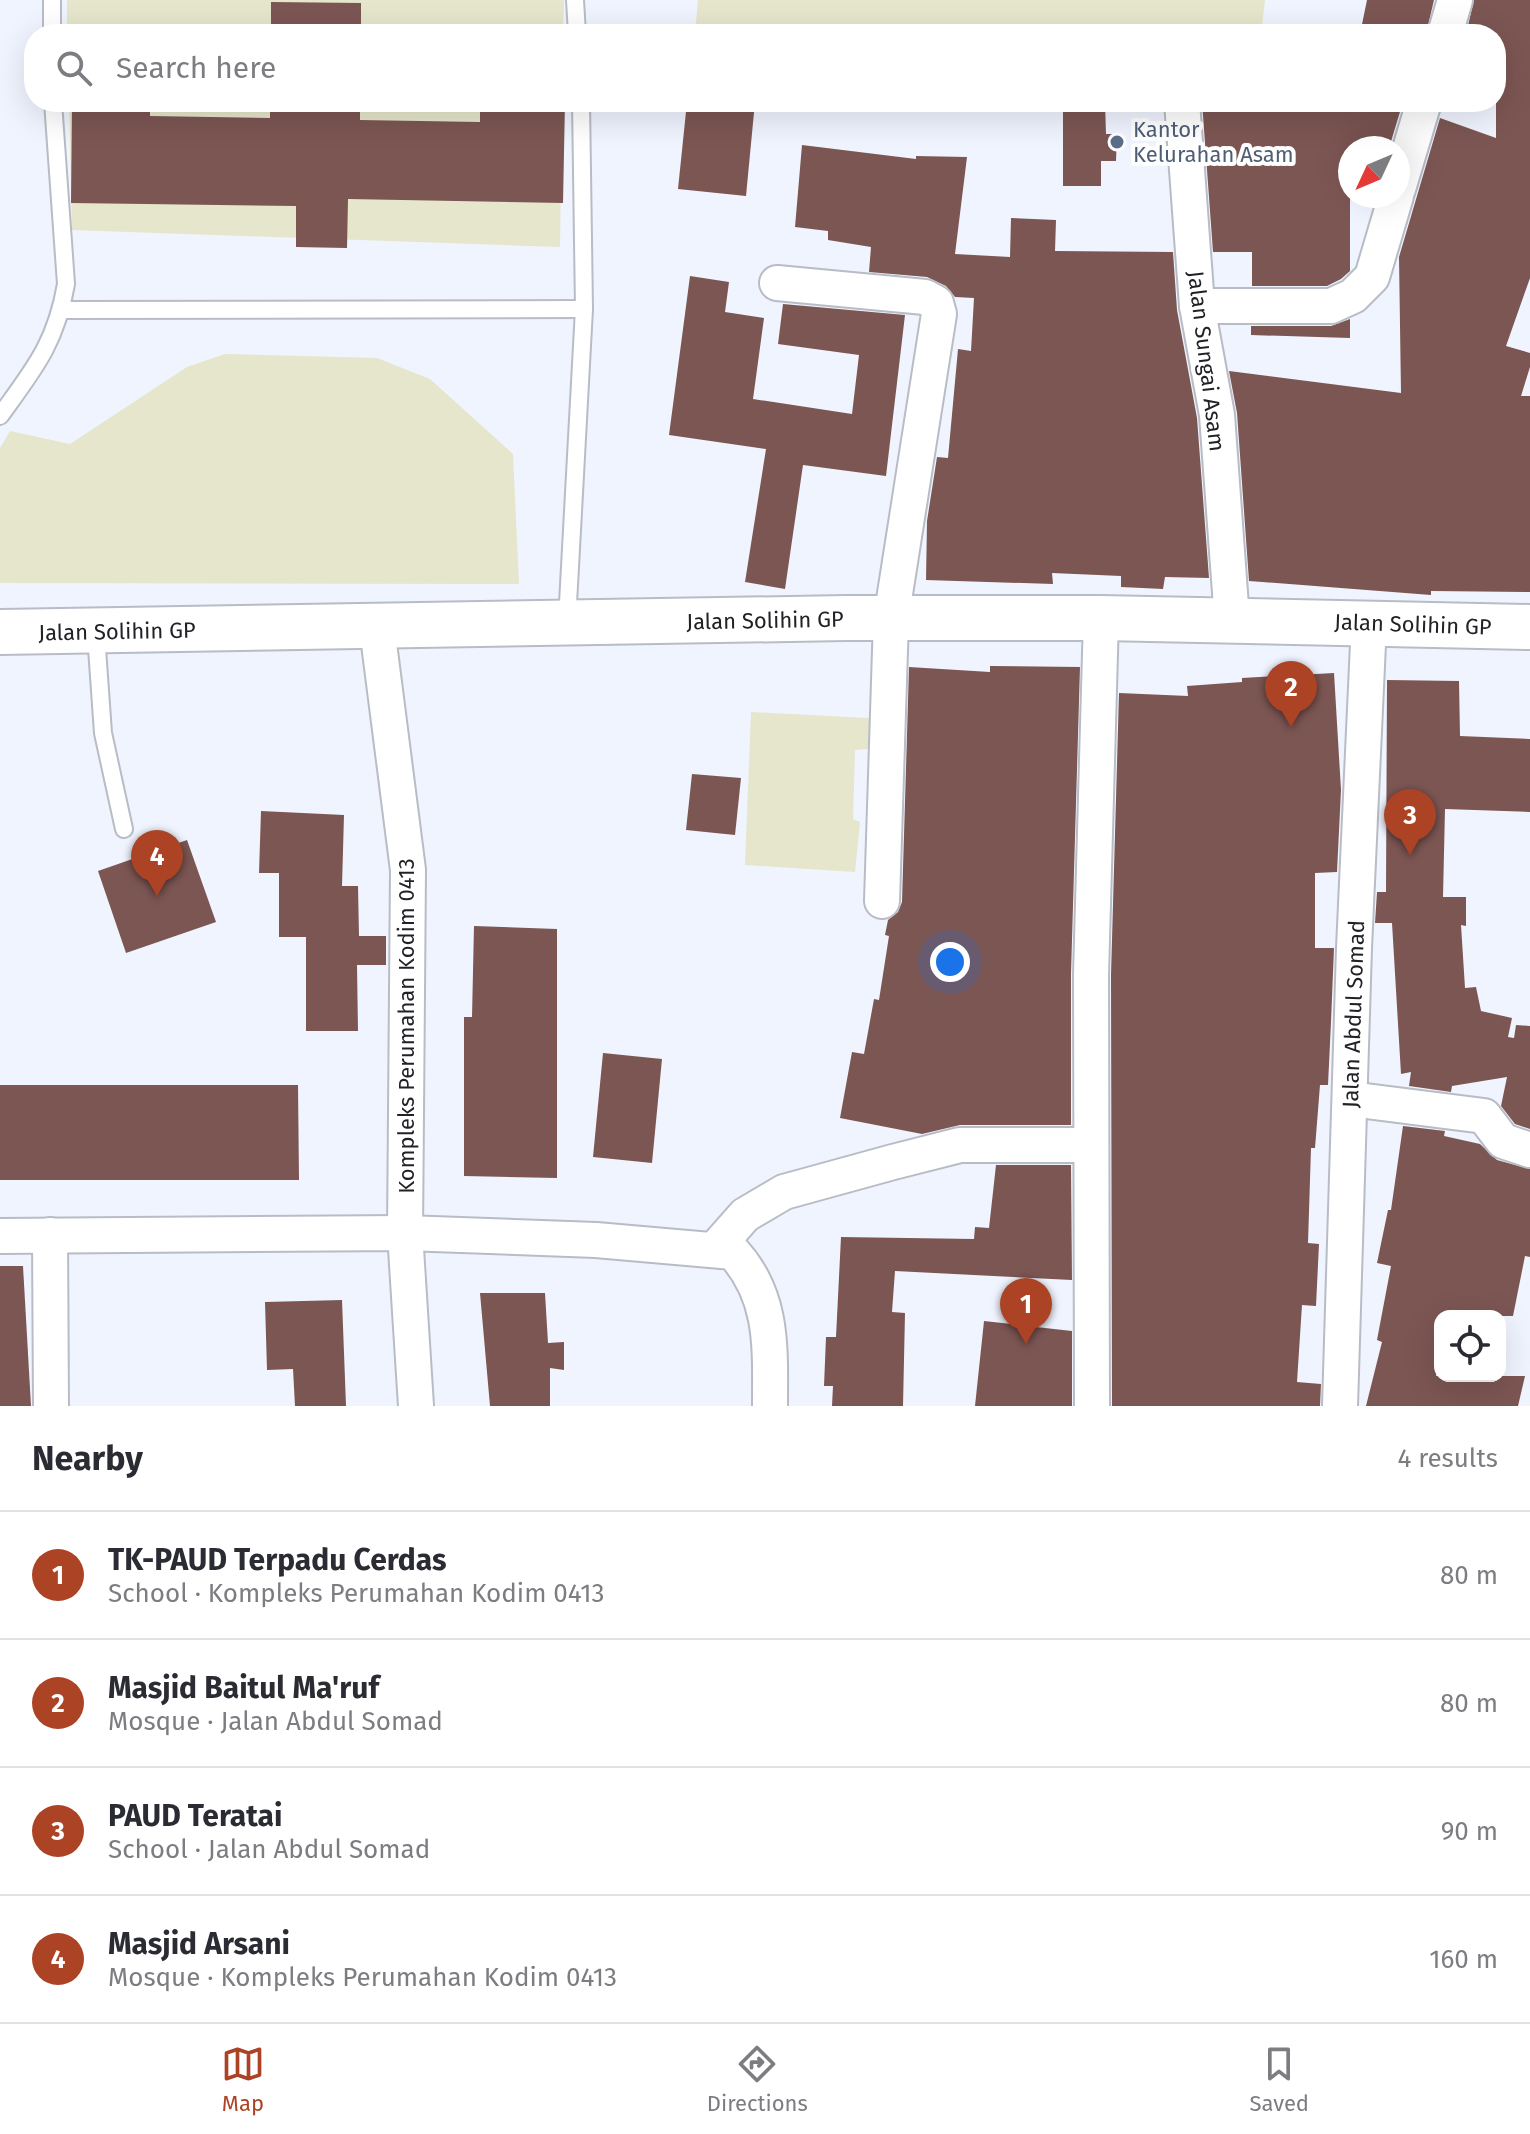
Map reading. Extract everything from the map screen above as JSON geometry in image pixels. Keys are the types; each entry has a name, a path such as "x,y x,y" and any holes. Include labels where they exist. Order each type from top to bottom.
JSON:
{"main road":[{"name":"Jalan Solihin GP","path":"0,632 96,634 257,627 1101,618 1530,627"}],"street":[{"path":"1448,24 1455,0"},
{"name":"Jalan Sungai Asam","path":"1183,112 1197,306 1217,415 1232,620"},
{"path":"1410,149 1421,112"},
{"path":"1197,306 1331,306 1353,296 1372,277 1392,208"},
{"path":"777,283 925,297 936,303 939,314 891,619 882,901"},
{"path":"1092,1406 1091,1145 1101,618"},
{"name":"Jalan Abdul Somad","path":"1340,1406 1369,622"},
{"name":"Kompleks Perumahan Kodim 0413","path":"377,628 408,870 405,1233 416,1406"},
{"path":"1350,1099 1484,1116 1503,1141 1530,1150"},
{"path":"715,1249 745,1215 784,1192 960,1145 1091,1145"},
{"path":"0,1236 405,1233 733,1252 760,1289 770,1348 770,1406"},
{"path":"50,1235 51,1406"}],"lane":[{"path":"52,0 52,24"},
{"path":"575,0 576,24"},
{"path":"0,416 37,369 62,310 66,284 54,112"},
{"path":"567,624 584,309 581,112"},
{"path":"62,310 584,309"},
{"path":"96,634 103,733 124,829"}],"green space":[{"path":"67,0 564,0 563,24 67,24"},
{"path":"698,0 1265,0 1262,24 696,24"},
{"path":"69,112 562,112 560,247 72,230"},
{"path":"225,354 377,358 430,379 513,454 519,584 0,583 0,448 10,431 70,444 187,367"},
{"path":"751,712 869,718 869,749 855,750 853,819 860,822 855,872 745,865"}],"building":[{"path":"1367,0 1434,0 1428,24 1362,24"},
{"path":"1474,0 1530,0 1530,278 1506,346 1530,353 1530,367 1521,396 1530,396 1530,592 1431,591 1431,595 1249,581 1237,413 1229,371 1401,393 1399,257 1440,118 1496,138 1496,112 1506,112 1506,24 1468,24"},
{"path":"271,2 361,3 361,24 271,24"},
{"path":"72,112 270,118 270,112 360,112 360,120 480,122 480,112 565,112 563,203 348,199 347,248 296,247 296,206 71,203"},
{"path":"686,112 754,112 746,196 678,189"},
{"path":"1063,112 1105,112 1106,134 1117,134 1116,161 1101,161 1101,186 1063,186"},
{"path":"1203,112 1400,112 1393,136 1338,136 1338,208 1350,208 1350,271 1327,286 1252,286 1252,252 1213,252"},
{"path":"802,145 916,159 916,156 967,157 955,254 1010,257 1011,218 1056,220 1055,251 1173,252 1177,310 1197,418 1209,578 1165,577 1163,589 1121,587 1121,576 1052,573 1053,584 926,580 927,521 937,457 948,458 958,349 971,351 974,298 955,297 946,286 927,277 869,272 871,247 828,240 828,231 795,227"},
{"path":"690,276 729,282 725,312 764,318 753,399 852,414 859,355 778,344 783,304 905,315 886,476 803,465 785,589 745,582 766,449 669,435"},
{"path":"1350,319 1350,338 1251,335 1251,326 1331,326"},
{"path":"990,666 1080,667 1071,974 1071,1125 960,1125 922,1134 840,1118 852,1052 864,1054 874,999 879,1000 889,936 885,935 888,920 898,912 902,902 909,667 990,672"},
{"path":"1334,673 1341,790 1337,872 1315,873 1315,948 1334,948 1328,1085 1320,1085 1315,1148 1311,1148 1308,1243 1319,1244 1316,1306 1302,1305 1297,1382 1321,1384 1320,1406 1112,1406 1111,975 1119,693 1188,696 1187,686 1242,682 1242,678"},
{"path":"1387,680 1459,681 1460,736 1530,739 1530,812 1445,809 1443,897 1466,897 1466,926 1461,925 1465,988 1476,987 1481,1011 1512,1018 1508,1037 1514,1038 1516,1025 1530,1026 1530,1129 1515,1124 1501,1106 1507,1077 1452,1086 1451,1092 1409,1086 1411,1072 1401,1074 1392,923 1375,923 1377,892 1386,892"},
{"path":"692,774 741,778 735,835 686,830"},
{"path":"261,811 344,815 342,886 358,886 359,936 386,936 386,965 357,965 358,1031 306,1031 306,937 279,937 279,873 259,873"},
{"path":"187,840 216,922 126,953 98,871"},
{"path":"474,926 557,929 557,1178 464,1176 464,1017 472,1017"},
{"path":"603,1053 662,1059 652,1163 593,1157"},
{"path":"0,1085 298,1085 299,1180 0,1180"},
{"path":"1403,1126 1445,1131 1444,1136 1480,1144 1497,1160 1530,1169 1530,1257 1525,1256 1513,1316 1506,1316 1506,1310 1434,1310 1434,1382 1506,1382 1506,1376 1525,1376 1518,1406 1366,1406 1382,1342 1377,1340 1391,1266 1377,1263 1388,1210 1391,1210"},
{"path":"996,1165 1071,1165 1072,1280 895,1271 892,1312 905,1313 903,1406 832,1406 833,1386 824,1386 826,1337 836,1337 841,1237 974,1239 975,1227 989,1228"},
{"path":"0,1266 23,1266 31,1406 0,1406"},
{"path":"480,1293 545,1293 548,1343 564,1342 564,1370 550,1368 550,1406 490,1406"},
{"path":"342,1300 346,1406 295,1406 293,1369 267,1370 265,1302"},
{"path":"984,1321 1072,1331 1072,1406 975,1406"}],"place":[{"name":"Kantor Kelurahan Asam","path":"1117,142"},
{"name":"Masjid Baitul Ma'ruf","path":"1291,727"},
{"name":"PAUD Teratai","path":"1410,855"},
{"name":"Masjid Arsani","path":"157,896"},
{"name":"TK-PAUD Terpadu Cerdas","path":"1026,1344"}]}
